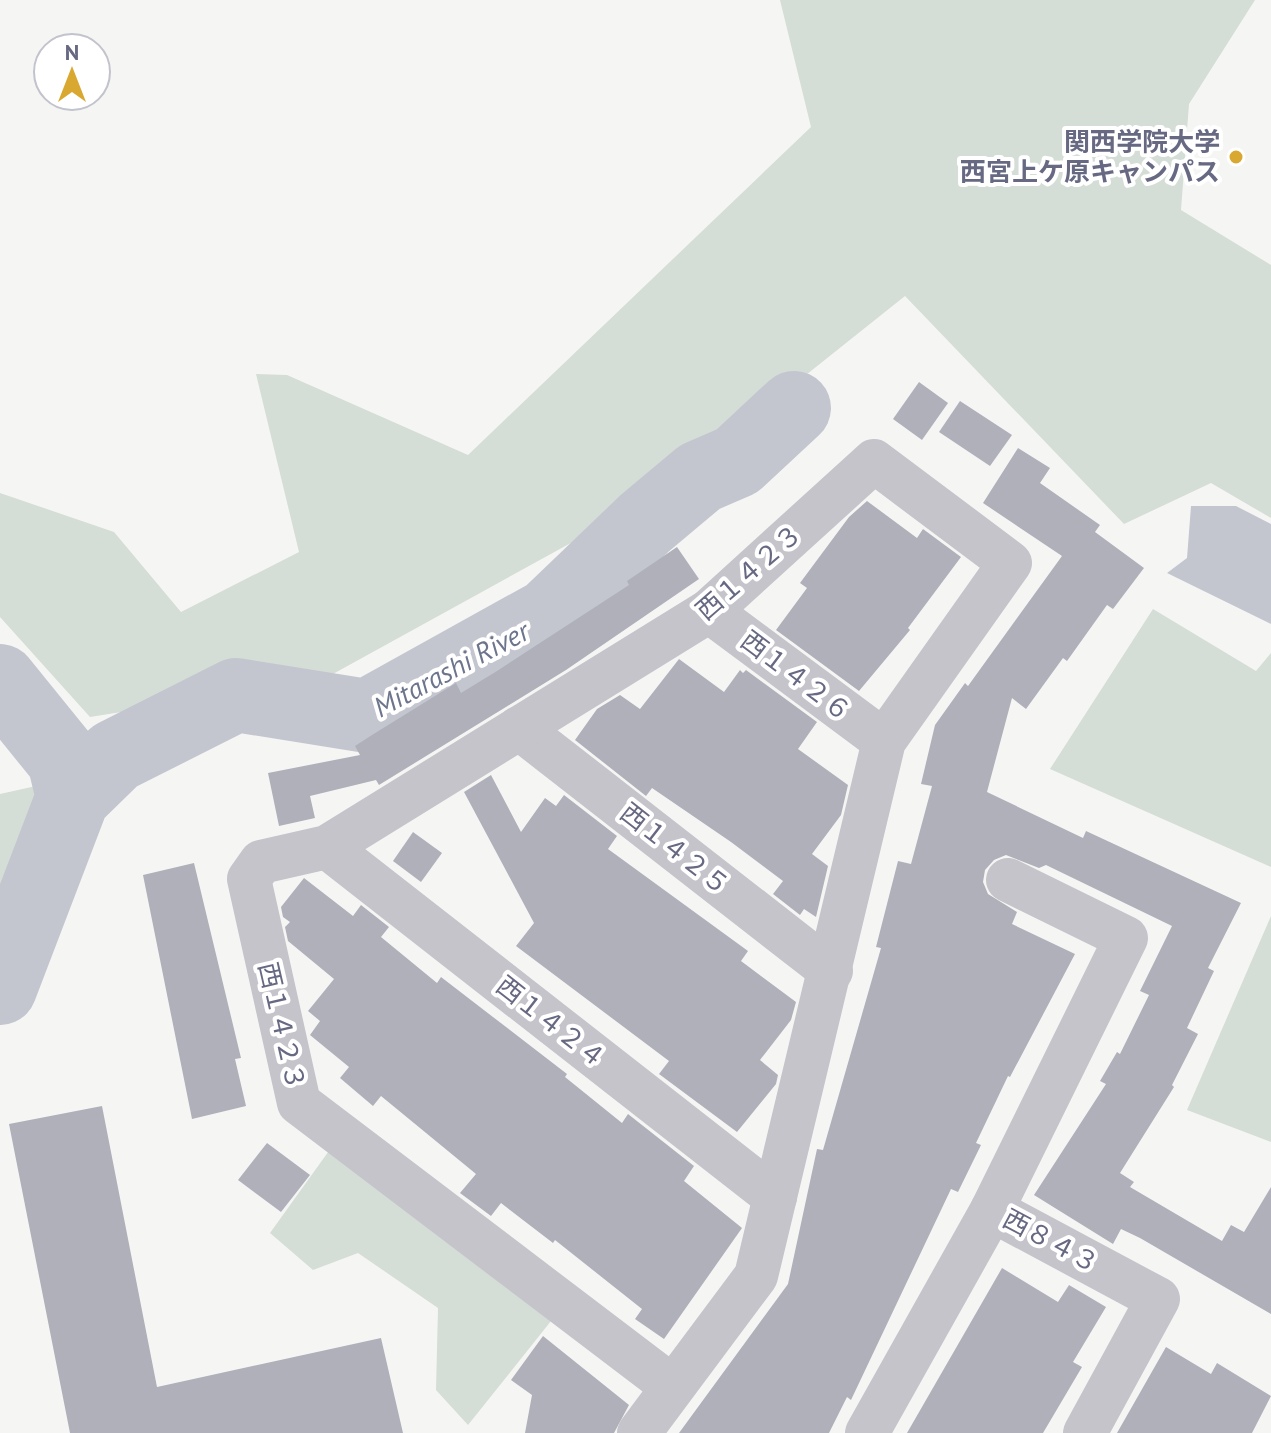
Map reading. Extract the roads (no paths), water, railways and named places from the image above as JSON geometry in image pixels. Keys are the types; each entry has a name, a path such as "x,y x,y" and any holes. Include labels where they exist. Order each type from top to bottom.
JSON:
{"street":[{"name":"西１４２３","path":"639,1433 756,1276 884,741 1010,563 874,461 709,611 327,847 261,862 249,879 299,1103 673,1387"},
{"name":"西１４２６","path":"709,611 884,741"},
{"name":"西１４２５","path":"519,728 831,971"},
{"name":"西１４２４","path":"327,847 775,1197"},
{"path":"992,1210 1126,938 1008,880"},
{"name":"西８４３","path":"867,1433 992,1210 1158,1299 1085,1433"}],"waterway":[{"name":"Mitarashi River","path":"0,988 73,797 115,756 236,695 367,716 549,615 645,523 700,477 737,461 794,408"},
{"path":"0,681 64,760 73,797"}],"place":[{"name":"関西学院大学 西宮上ケ原キャンパス","path":"1236,157"}]}
